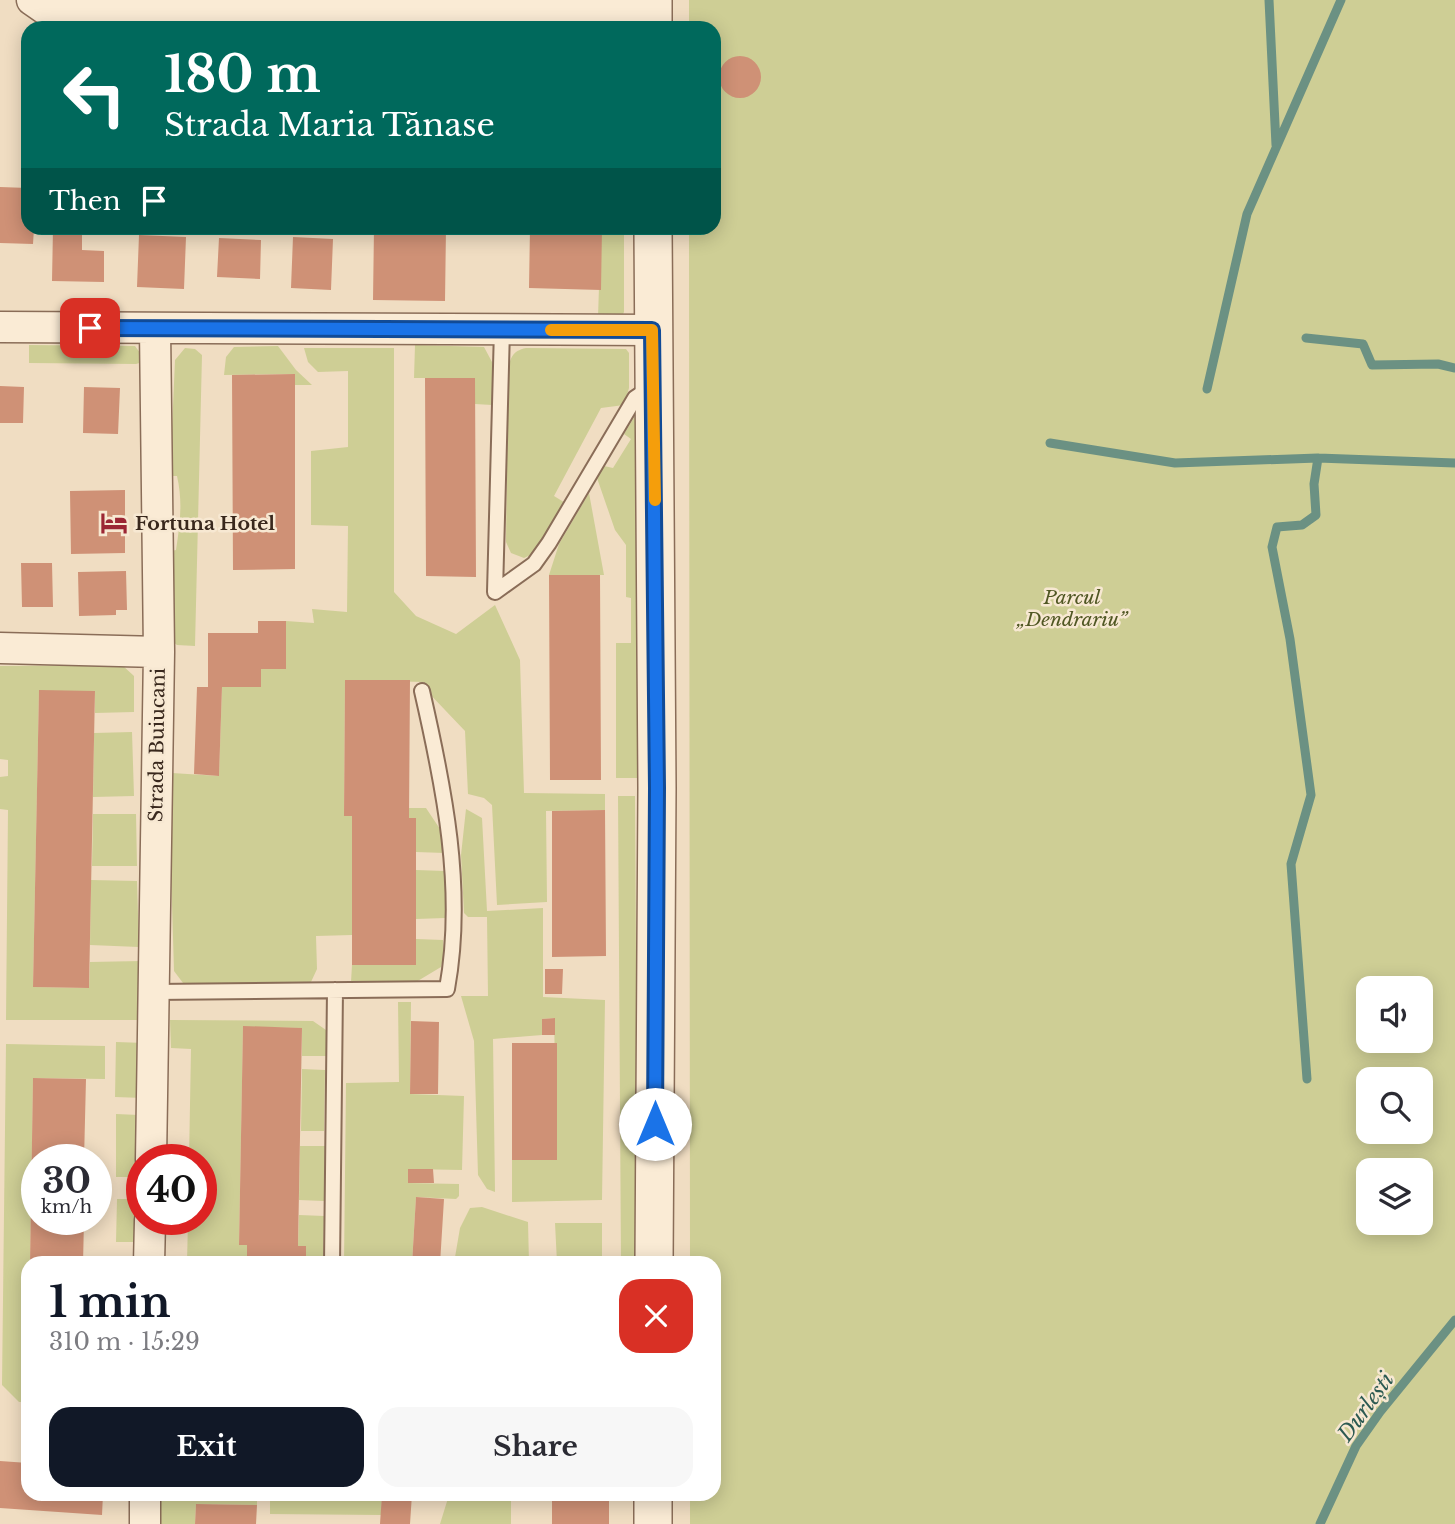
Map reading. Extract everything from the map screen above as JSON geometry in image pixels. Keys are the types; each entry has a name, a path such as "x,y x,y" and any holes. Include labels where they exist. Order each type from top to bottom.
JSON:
{"street":[{"path":"32,0 45,9 84,13 653,14"},
{"path":"653,235 657,788 654,1256"},
{"path":"0,327 652,330"},
{"name":"Strada Buiucani","path":"151,1144 159,652 155,329"},
{"path":"0,648 159,652"},
{"path":"149,1256 150,1235"},
{"path":"145,1501 145,1524"},
{"path":"653,1501 653,1524"}],"lane":[{"path":"502,330 495,592 534,564 635,398 654,385"},
{"path":"154,992 447,989 454,949 444,786 422,691"},
{"path":"331,1256 335,990"}],"green space":[{"name":"Parcul „Dendrariu”","path":"689,0 1455,0 1455,1524 690,1524 690,1501 721,1501 721,1256 690,1256 689,235 721,235 721,21 689,21"},
{"path":"601,235 624,235 624,312 622,316 598,317"},
{"path":"29,345 135,346 146,361 136,364 29,363"},
{"path":"415,345 484,347 492,362 492,405 475,404 475,378 414,378"},
{"path":"278,346 296,370 312,385 295,385 294,374 224,375 226,357 234,347"},
{"path":"185,348 195,349 202,355 195,646 177,645 164,636 167,552 176,550 180,513 177,476 170,476 175,360"},
{"path":"304,348 394,348 394,592 416,616 456,634 495,605 520,660 524,793 605,794 605,810 546,811 547,902 497,905 492,805 484,798 468,794 465,731 425,689 424,682 345,680 344,816 352,816 352,935 316,936 317,969 311,982 186,987 174,971 166,704 172,773 219,776 222,687 261,687 261,669 286,669 286,621 314,623 312,609 347,612 348,526 311,525 311,451 348,447 348,371 318,372 308,362"},
{"path":"526,348 626,349 629,353 629,388 624,405 601,408 554,496 567,504 537,552 524,558 511,553 506,542 508,372 512,356"},
{"path":"638,411 637,778 616,778 616,643 631,643 631,598 626,597 626,545 615,530 597,478 604,466 613,468 631,439 624,434"},
{"path":"589,493 604,575 549,575 559,544"},
{"path":"122,665 134,676 134,712 95,713 95,692 39,691 33,987 89,988 90,962 141,961 142,1020 6,1020 8,810 0,809 0,777 8,776 8,760 0,759 0,666"},
{"path":"132,732 134,796 93,797 94,733"},
{"path":"618,796 635,796 638,1256 621,1256"},
{"path":"409,808 426,808 444,835 445,853 416,852 416,819 409,818"},
{"path":"466,809 482,818 487,911 543,908 543,997 605,1000 602,1200 512,1202 512,1160 557,1160 554,1018 542,1019 542,1035 493,1039 495,1192 487,1189 478,1175 474,1041 461,996 488,996 487,917 468,917 464,913 461,855"},
{"path":"93,814 136,814 137,866 92,866"},
{"path":"416,870 445,871 445,918 416,919"},
{"path":"91,880 137,881 139,947 90,945"},
{"path":"416,939 443,940 441,967 416,982 351,982 352,965 415,965"},
{"path":"398,1002 411,1002 410,1094 464,1096 462,1170 408,1169 408,1183 459,1184 459,1196 456,1199 416,1197 412,1256 344,1256 346,1083 399,1082"},
{"path":"170,1020 313,1021 326,1030 327,1056 302,1056 302,1028 243,1027 239,1244 247,1245 247,1256 187,1256 188,1235 217,1235 217,1144 189,1144 191,1049 171,1048"},
{"path":"116,1042 145,1043 143,1098 115,1097"},
{"path":"6,1044 105,1046 105,1079 33,1078 32,1144 21,1144 21,1235 31,1235 30,1256 21,1256 19,1402 2,1385"},
{"path":"302,1069 325,1070 324,1131 301,1131"},
{"path":"116,1114 139,1115 139,1144 126,1144 126,1177 116,1177"},
{"path":"300,1146 325,1146 324,1201 299,1200"},
{"path":"117,1199 126,1199 126,1235 138,1235 138,1242 116,1242"},
{"path":"482,1207 528,1222 529,1256 455,1256 460,1228 470,1208"},
{"path":"299,1215 324,1216 323,1256 306,1256 306,1247 298,1246"},
{"path":"555,1223 602,1223 602,1256 557,1256"},
{"path":"161,1501 257,1501 257,1505 196,1504 195,1524 160,1524"},
{"path":"270,1501 382,1501 381,1515 270,1514"},
{"path":"447,1501 511,1501 511,1524 440,1524"}],"building":[{"path":"732,58 748,58 755,62 759,69 759,85 755,92 748,96 732,96 725,92 721,85 721,69 725,62"},
{"path":"0,187 21,188 21,235 34,235 33,244 0,243"},
{"path":"53,235 82,235 82,250 104,251 104,282 52,281"},
{"path":"139,235 186,237 184,289 137,287"},
{"path":"374,235 446,235 445,301 373,300"},
{"path":"530,235 602,235 601,290 529,288"},
{"path":"293,237 333,239 331,290 291,288"},
{"path":"219,238 261,240 260,279 217,277"},
{"path":"295,374 295,569 233,570 232,375"},
{"path":"425,378 475,378 476,577 426,576"},
{"path":"0,386 24,387 23,423 0,423"},
{"path":"84,387 120,388 118,434 83,433"},
{"path":"125,490 125,553 71,554 70,491"},
{"path":"21,563 52,563 53,607 22,607"},
{"path":"126,571 127,610 116,610 116,615 79,616 78,572"},
{"path":"549,575 600,575 601,780 550,780"},
{"path":"258,621 286,621 286,669 261,669 261,687 222,687 219,776 194,774 197,687 208,687 208,633 258,633"},
{"path":"345,680 410,680 409,818 416,818 416,965 352,965 352,816 344,816"},
{"path":"39,690 95,691 89,988 33,987"},
{"path":"605,810 606,956 552,957 552,811"},
{"path":"545,969 563,969 562,994 545,994"},
{"path":"555,1018 555,1035 542,1035 542,1019"},
{"path":"411,1021 439,1022 438,1094 410,1094"},
{"path":"243,1026 302,1028 298,1246 306,1246 306,1256 247,1256 247,1245 239,1245"},
{"path":"512,1043 557,1043 557,1160 512,1160"},
{"path":"33,1078 86,1079 84,1144 32,1144"},
{"path":"408,1169 433,1169 434,1183 408,1183"},
{"path":"416,1197 444,1199 440,1256 412,1256"},
{"path":"30,1235 84,1235 83,1256 30,1256"},
{"path":"0,1461 21,1462 21,1501 103,1501 102,1515 0,1508"},
{"path":"382,1501 412,1501 410,1524 380,1524"},
{"path":"552,1501 609,1501 609,1524 552,1524"},
{"path":"196,1504 257,1505 256,1524 195,1524"}],"waterway":[{"path":"1269,0 1276,145"},
{"path":"1207,389 1247,214 1341,0"},
{"path":"1306,338 1363,344 1372,365 1438,364 1455,368"},
{"path":"1050,443 1175,463 1318,458 1455,463"},
{"path":"1307,1079 1291,864 1311,795 1290,639 1272,547 1277,527 1302,525 1316,515 1314,484 1318,458"},
{"name":"Durlești","path":"1320,1524 1356,1446 1380,1412 1455,1320"}],"slow traffic":[{"path":"551,330 652,330 655,500"}],"place":[{"name":"Fortuna Hotel","path":"114,523"}],"route":[{"path":"90,328 652,330 657,788 655,1124"}]}
